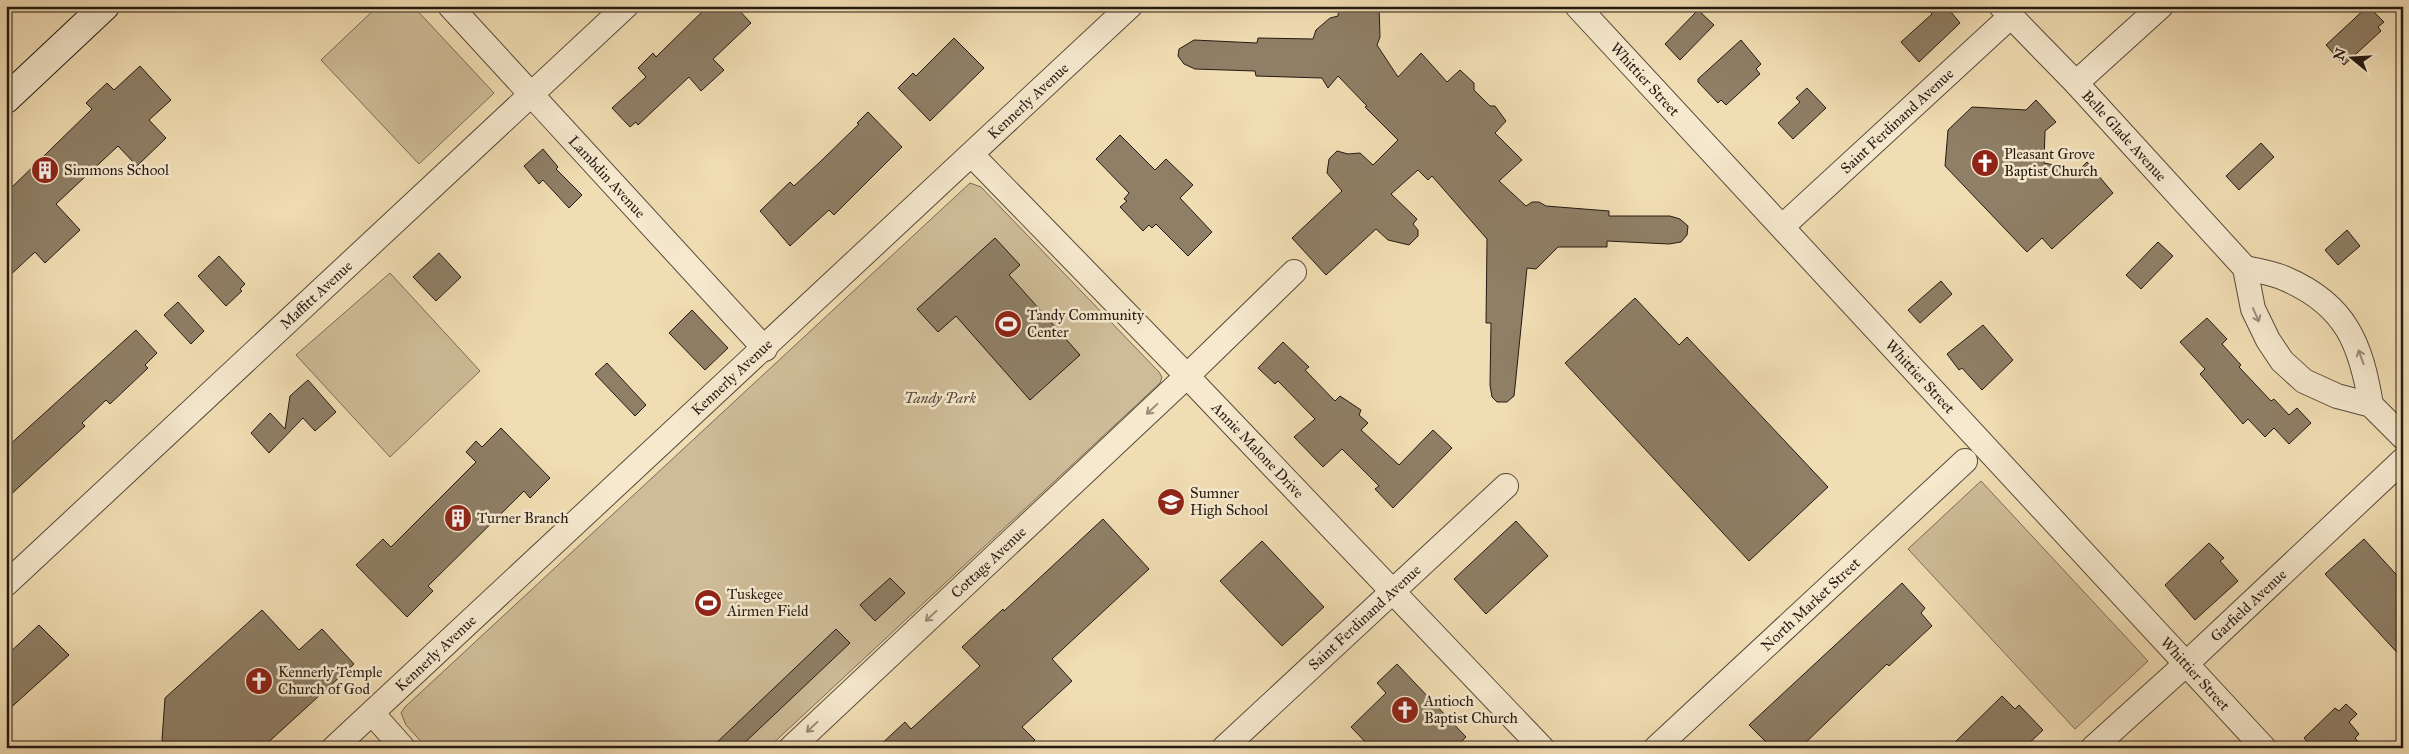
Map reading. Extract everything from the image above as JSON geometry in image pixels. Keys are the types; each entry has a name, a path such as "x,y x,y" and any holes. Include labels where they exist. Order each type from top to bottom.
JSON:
{"street":[{"path":"6,99 105,6"},
{"name":"Lambdin Avenue","path":"450,6 765,348"},
{"name":"Maffitt Avenue","path":"6,584 626,6"},
{"name":"Kennerly Avenue","path":"334,748 1130,6"},
{"name":"Whittier Street","path":"1577,6 2264,748"},
{"path":"2076,83 2161,6"},
{"name":"Saint Ferdinand Avenue","path":"1782,226 2006,11"},
{"name":"Belle Glade Avenue","path":"2006,11 2076,83 2245,268"},
{"name":"Annie Malone Drive","path":"972,155 1187,376 1542,748"},
{"path":"2371,405 2365,369 2353,335 2335,312 2315,296 2286,278 2245,268 2253,309 2268,340 2282,361 2304,381 2336,396 2371,405 2403,437"},
{"name":"Cottage Avenue","path":"791,748 1187,376 1294,272"},
{"name":"Garfield Avenue","path":"2093,748 2186,664 2403,460"},
{"name":"North Market Street","path":"1656,748 1965,461"},
{"name":"Saint Ferdinand Avenue","path":"1224,748 1506,486"},
{"path":"372,713 403,748"}],"green space":[{"path":"378,6 413,6 494,93 419,164 321,60"},
{"name":"Tandy Park","path":"970,183 981,187 1159,372 1162,377 1160,383 768,748 427,748 406,725 401,713 405,707"},
{"path":"390,273 480,371 390,457 296,355"},
{"path":"1981,481 2148,661 2075,729 1908,549"}],"building":[{"path":"708,6 735,6 751,23 713,59 724,70 701,91 689,77 638,125 636,122 630,127 612,108 646,77 638,68 653,53 656,57"},
{"path":"1339,6 1379,6 1380,37 1377,45 1398,77 1421,53 1447,82 1460,70 1474,83 1474,90 1490,106 1495,106 1506,121 1495,133 1522,160 1499,181 1526,206 1532,202 1539,202 1546,206 1609,211 1609,216 1670,216 1680,219 1688,226 1687,235 1681,242 1669,244 1607,241 1607,247 1558,247 1536,269 1527,268 1514,396 1507,402 1497,402 1492,397 1490,385 1491,323 1486,323 1487,239 1432,176 1428,180 1418,170 1391,194 1417,219 1413,224 1418,230 1418,236 1409,245 1388,240 1376,229 1326,275 1292,238 1342,191 1327,173 1329,159 1337,151 1348,154 1360,153 1373,165 1398,140 1365,107 1367,106 1338,76 1328,88 1322,78 1256,76 1255,71 1195,69 1184,64 1178,56 1179,49 1194,40 1257,43 1258,38 1313,39 1316,30 1330,18 1338,16"},
{"path":"1925,6 1946,6 1960,23 1919,62 1901,42 1932,14"},
{"path":"2368,6 2384,22 2378,27 2381,31 2344,65 2326,45"},
{"path":"1698,10 1714,25 1680,60 1665,44"},
{"path":"954,38 984,68 930,121 898,88 913,73 916,76"},
{"path":"1741,40 1761,64 1756,69 1760,74 1726,105 1721,100 1718,103 1698,82 1698,79"},
{"name":"Simmons School","path":"140,66 171,100 149,120 166,138 137,166 118,146 56,204 80,230 45,263 35,252 6,279 6,193 92,109 86,103 107,83 114,90"},
{"path":"1807,88 1826,108 1793,139 1778,123 1800,102 1796,98"},
{"path":"2036,100 2056,122 2045,131 2044,163 2059,166 2071,178 2087,162 2113,193 2052,249 2042,238 2027,252 1945,166 1948,130 1972,107 2026,110"},
{"path":"868,112 902,147 834,215 829,210 790,246 760,211 790,182 794,186 859,124 857,123"},
{"path":"1120,135 1155,170 1166,159 1193,185 1180,198 1212,232 1188,256 1156,224 1152,228 1149,225 1143,231 1120,207 1127,201 1124,199 1129,193 1096,159"},
{"path":"2261,143 2274,157 2239,190 2226,176"},
{"path":"543,149 558,167 556,169 582,195 569,208 543,180 539,184 524,166"},
{"path":"2347,230 2360,246 2338,265 2325,250"},
{"name":"Tandy Community Center","path":"995,238 1020,265 1009,275 1080,355 1030,400 956,316 938,332 917,309"},
{"path":"2158,242 2173,256 2141,289 2126,275"},
{"path":"439,253 461,277 436,301 413,277"},
{"path":"219,256 245,284 240,289 242,291 226,306 198,276"},
{"path":"1941,281 1952,294 1920,323 1908,310"},
{"path":"1635,298 1679,345 1687,337 1828,487 1749,561 1565,363"},
{"path":"178,302 204,331 191,344 164,315"},
{"path":"692,310 728,348 705,370 669,333"},
{"path":"2207,318 2227,339 2222,344 2241,365 2239,367 2271,401 2274,399 2289,415 2297,408 2311,423 2289,444 2274,428 2265,437 2248,419 2243,424 2200,374 2205,369 2180,342"},
{"path":"1983,325 2013,360 1982,390 1962,368 1959,370 1947,354"},
{"path":"136,330 157,353 145,365 148,368 110,404 106,400 82,423 85,426 6,499 6,448"},
{"path":"1283,342 1309,367 1305,370 1335,401 1340,396 1361,410 1359,415 1368,423 1361,430 1399,465 1433,430 1452,448 1393,508 1375,489 1379,486 1342,449 1323,467 1294,437 1315,419 1278,381 1275,384 1258,368"},
{"path":"607,363 646,405 635,416 595,374"},
{"path":"308,380 336,412 315,431 303,418 269,453 251,433 270,413 285,429 290,396"},
{"name":"Turner Branch","path":"501,428 550,478 530,498 524,491 428,586 433,591 407,617 356,565 383,539 391,547 476,462 466,452 476,441 482,447"},
{"path":"1103,519 1149,569 1052,659 1072,681 1022,727 1035,740 1026,748 877,748 905,722 911,729 980,666 962,647 1003,609 1004,611"},
{"path":"1516,521 1548,556 1486,614 1454,579"},
{"path":"2364,539 2403,582 2403,659 2325,574"},
{"path":"1262,541 1324,607 1282,646 1220,581"},
{"path":"2209,543 2224,558 2220,561 2238,581 2195,620 2165,585"},
{"path":"890,578 905,593 875,621 860,605"},
{"path":"1902,583 1925,608 1921,613 1932,626 1889,666 1887,664 1800,748 1772,748 1749,725"},
{"name":"Kennerly Temple Church of God","path":"262,610 299,650 322,629 354,664 262,748 169,748 162,740 165,698"},
{"path":"39,625 69,655 6,712 6,656"},
{"path":"836,629 850,643 739,748 711,748"},
{"name":"Antioch Baptist Church","path":"1397,664 1466,737 1455,748 1371,748 1351,727 1386,693 1377,683"},
{"path":"2002,696 2015,709 2019,705 2043,730 2024,748 1949,748"},
{"path":"2346,704 2357,714 2349,722 2359,734 2355,738 2364,748 2313,748 2304,738 2335,708 2339,711"}],"place":[{"name":"Pleasant Grove Baptist Church","path":"1985,163"},
{"name":"Simmons School","path":"45,170"},
{"name":"Tandy Community Center","path":"1008,324"},
{"name":"Sumner High School","path":"1171,502"},
{"name":"Turner Branch","path":"458,518"},
{"name":"Tuskegee Airmen Field","path":"708,603"},
{"name":"Kennerly Temple Church of God","path":"259,681"},
{"name":"Antioch Baptist Church","path":"1405,710"}]}
